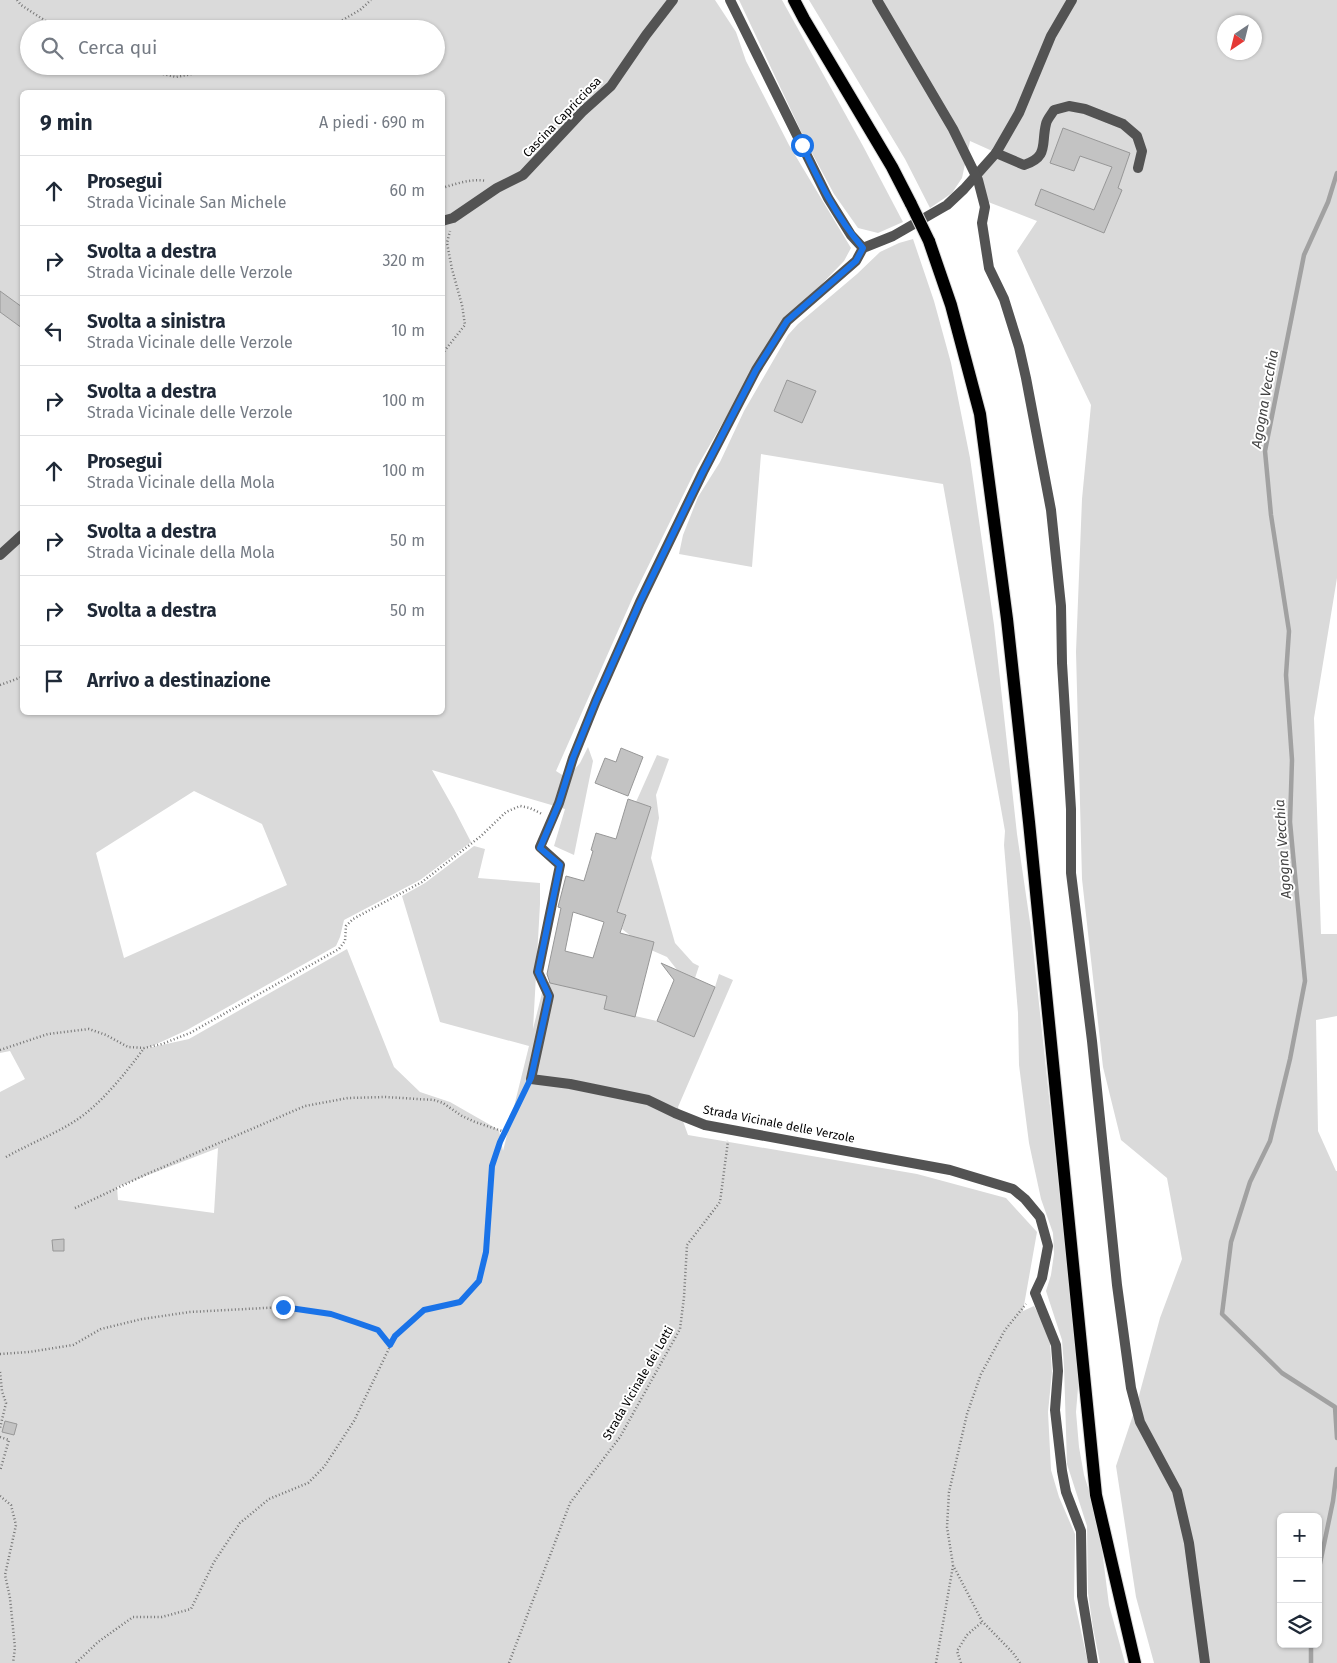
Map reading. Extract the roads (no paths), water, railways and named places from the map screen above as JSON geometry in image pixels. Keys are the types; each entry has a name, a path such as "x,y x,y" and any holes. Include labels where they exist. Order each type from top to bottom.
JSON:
{"main road":[{"path":"794,0 867,125 911,204 929,242 951,305 980,414 1007,619 1030,832 1096,1495 1135,1663"}],"street":[{"name":"Cascina Capricciosa","path":"445,219 453,218 502,186 523,175 582,112 611,86 673,0"},
{"path":"730,0 828,198 851,234 863,248 893,236 947,206 996,153 1019,113 1052,36 1072,0"},
{"path":"877,0 954,129 969,159 985,207 982,223 989,268 1004,299 1019,347 1051,510 1061,606 1062,663 1071,810 1071,873 1092,1041 1116,1285 1131,1388 1140,1422 1177,1491 1189,1543 1205,1663"},
{"path":"996,153 1024,165 1034,162 1044,149 1046,122 1054,110 1069,106 1085,109 1123,124 1137,136 1142,151 1138,168"},
{"name":"Strada Vicinale delle Verzole","path":"863,248 856,261 787,321 756,370 703,472 640,602 573,758 559,803 540,848 560,865 538,972 549,996 531,1078 648,1100 705,1125 950,1170 1012,1189 1025,1199 1040,1217 1048,1246 1042,1278 1035,1293 1056,1345 1058,1371 1055,1410 1062,1470 1066,1492 1081,1531 1082,1596 1094,1663"},
{"path":"0,555 20,537"}],"waterway":[{"name":"Agogna Vecchia","path":"1337,173 1328,202 1304,255 1265,451 1271,515 1289,631 1286,675 1292,760 1290,822 1305,981 1290,1059 1270,1141 1250,1182 1231,1242 1222,1314 1282,1373 1335,1407 1337,1438"},
{"name":"Agogna Vecchia","path":"1321,1558 1333,1501 1337,1469"},
{"name":"Agogna Vecchia","path":"1311,1648 1311,1663"}]}
